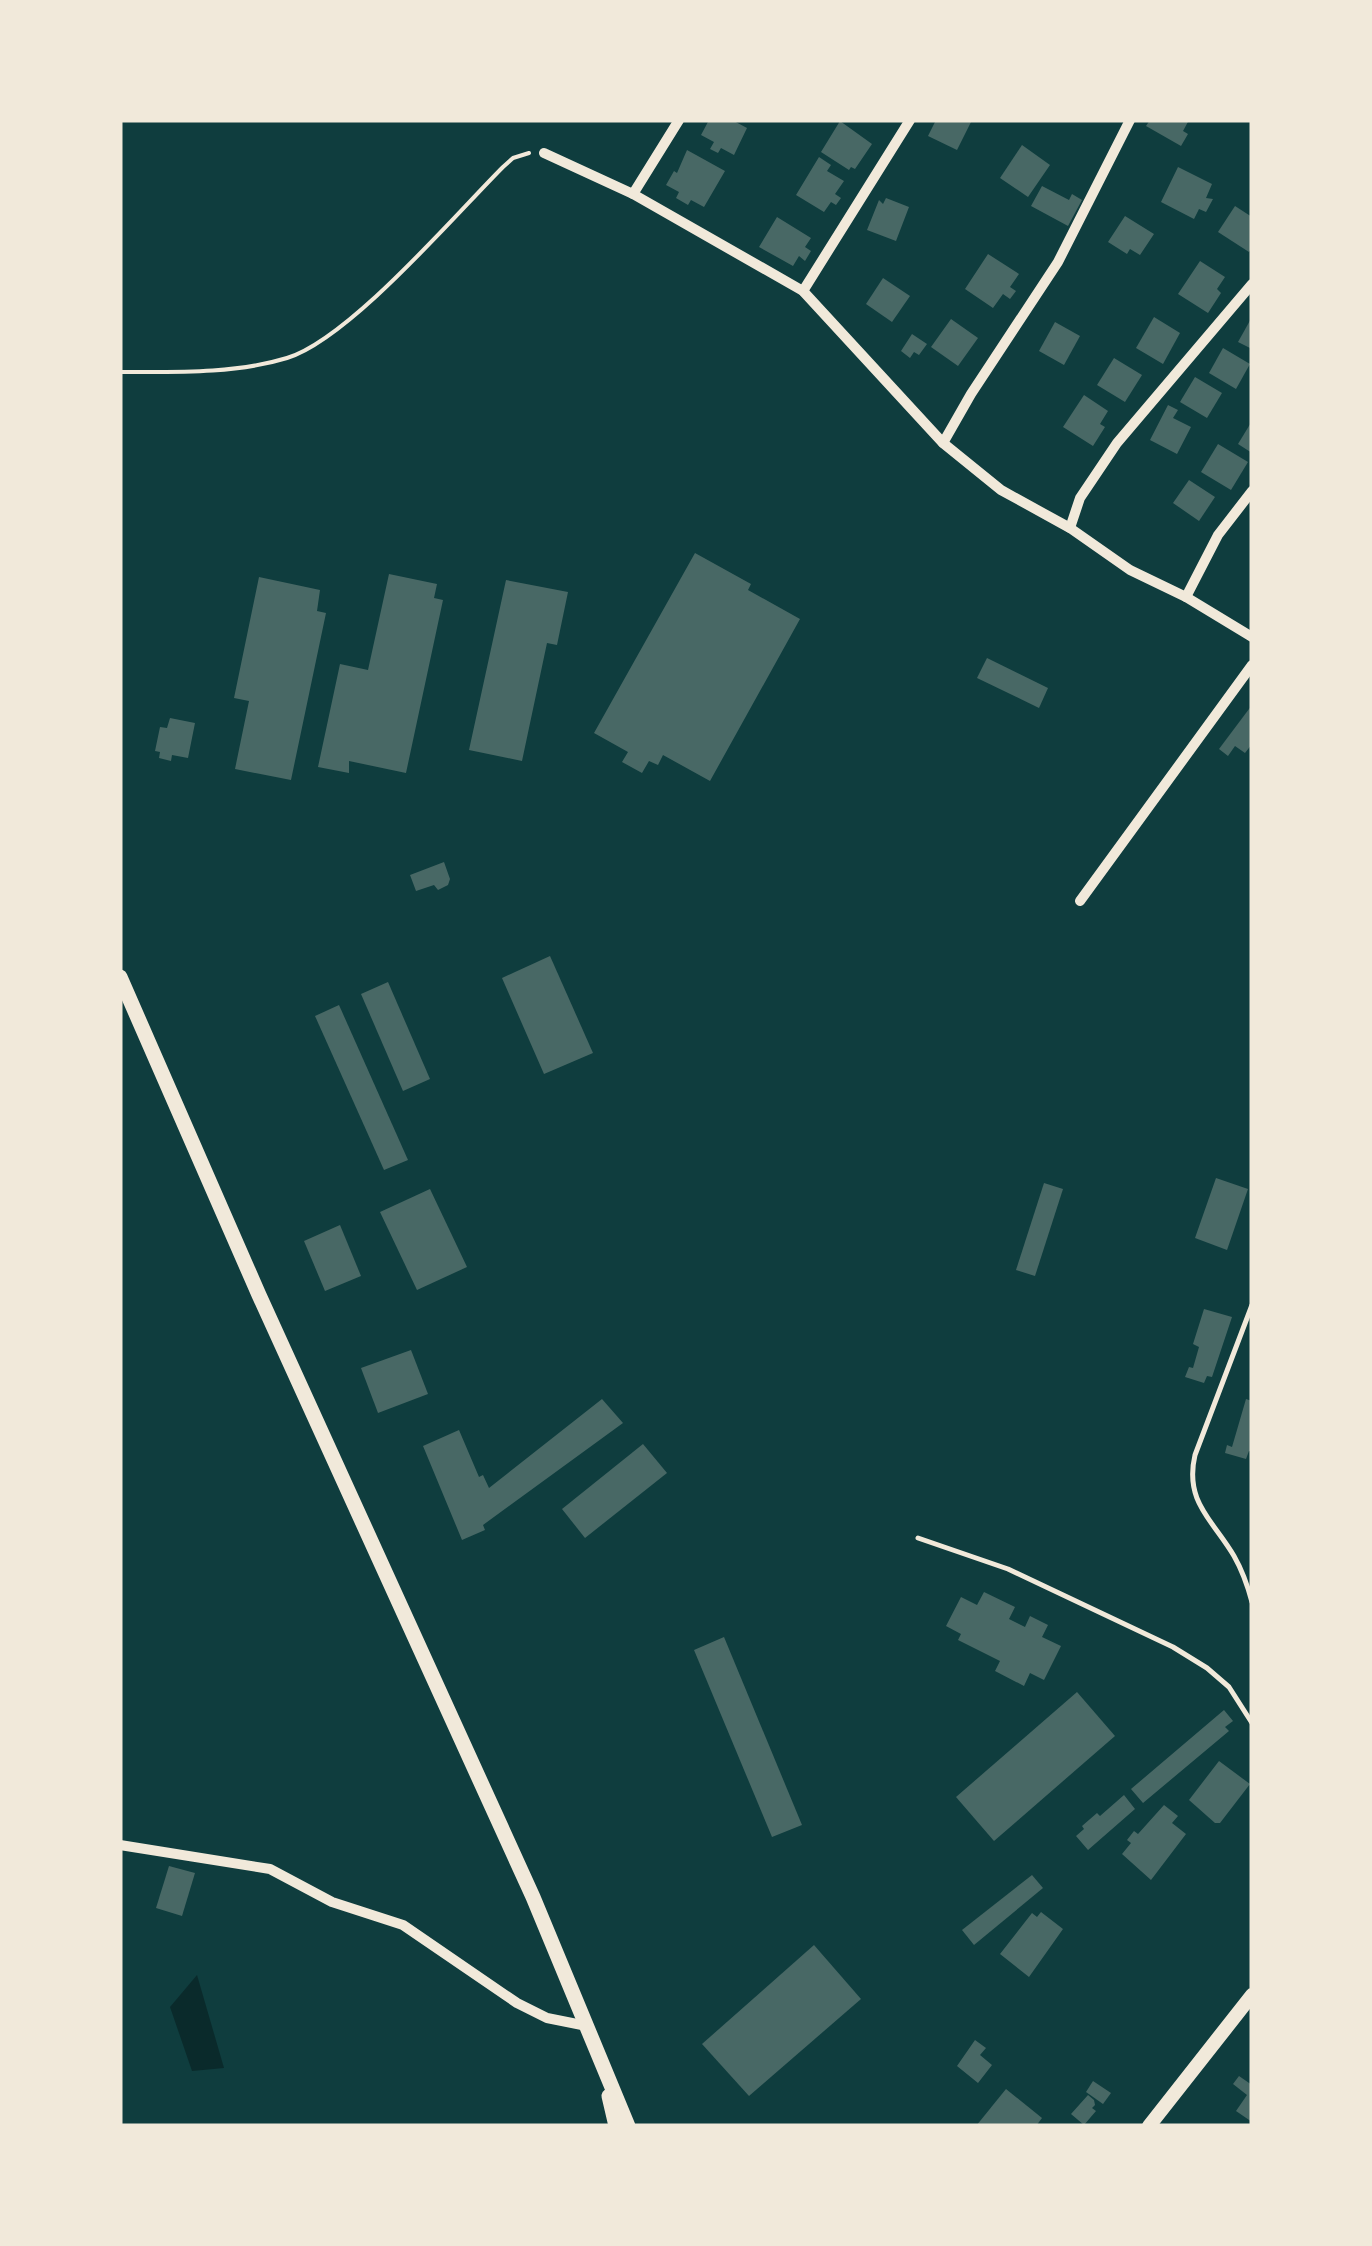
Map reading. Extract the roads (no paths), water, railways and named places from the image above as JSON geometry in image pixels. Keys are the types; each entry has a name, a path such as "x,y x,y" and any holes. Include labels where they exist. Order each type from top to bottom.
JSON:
{"main road":[{"path":"120,977 259,1295 533,1896 628,2126"},
{"path":"1149,2126 1252,1995"},
{"path":"602,2058 616,2126"}],"street":[{"path":"632,194 679,120"},
{"path":"803,291 910,120"},
{"path":"943,443 1058,262 1130,120"},
{"path":"544,154 632,194 803,291 943,443 1001,490 1070,528 1130,570 1186,596 1252,637"},
{"path":"1070,528 1080,498 1117,443 1252,284"},
{"path":"1186,596 1218,535 1252,491"},
{"path":"1080,900 1252,665"},
{"path":"120,1845 270,1869 332,1902 403,1924 517,2003 547,2018 588,2026"}],"lane":[{"path":"1252,1305 1195,1455 1191,1480 1201,1508 1235,1558 1252,1602"},
{"path":"918,1538 1008,1570 1173,1648 1207,1668 1229,1687 1252,1724"}],"water":[{"path":"197,1975 224,2068 192,2071 170,2007"}]}
